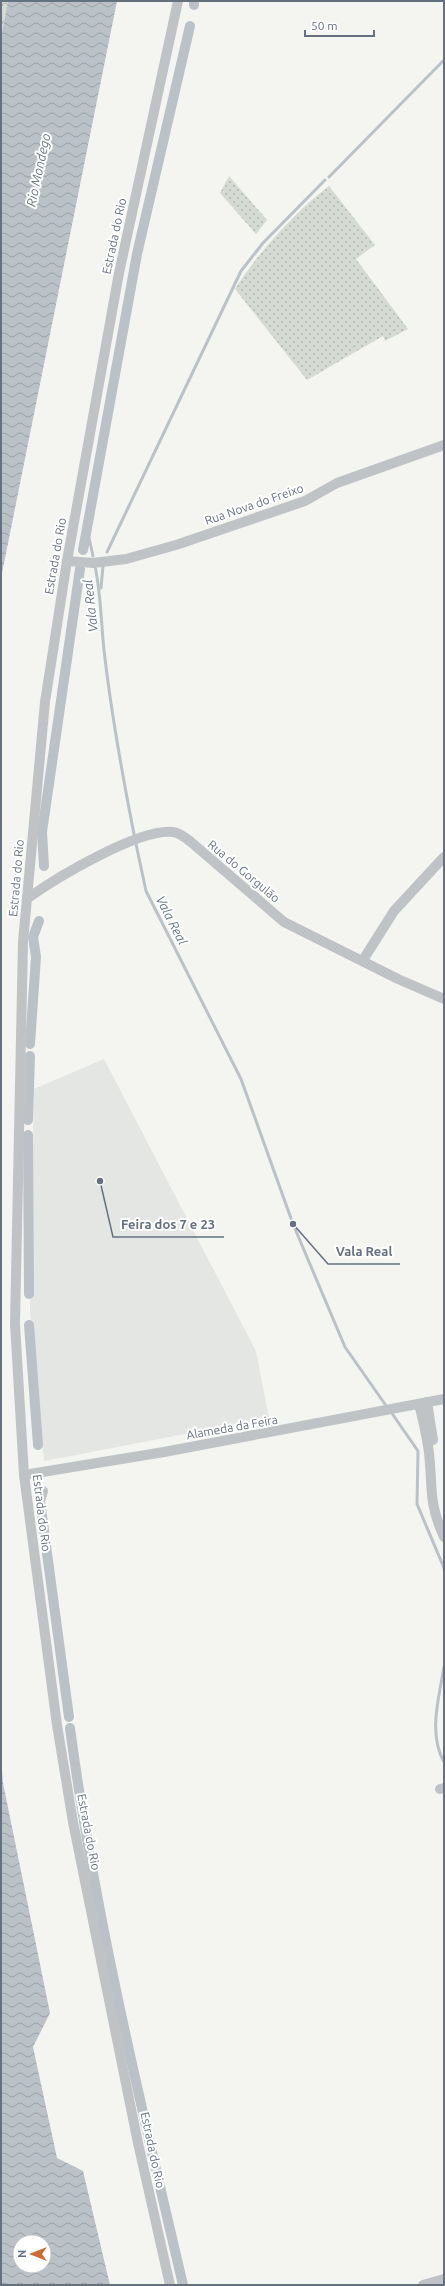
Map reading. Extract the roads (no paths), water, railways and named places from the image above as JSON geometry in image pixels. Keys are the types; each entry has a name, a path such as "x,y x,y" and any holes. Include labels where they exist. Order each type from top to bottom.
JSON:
{"street":[{"name":"Estrada do Rio","path":"170,2285 138,2143 73,1822 57,1725 24,1475 15,1324 23,942 45,702 67,560 119,273 178,1"},
{"name":"Rua Nova do Freixo","path":"67,560 93,562 126,559 176,545 305,501 337,483 444,445"},
{"name":"Rua do Gorgulão","path":"28,898 83,864 130,841 172,832 191,842 284,922 363,960 398,979 444,999"},
{"path":"363,960 394,911 444,857"},
{"name":"Alameda da Feira","path":"24,1475 164,1452 444,1399"},
{"path":"423,1403 436,1453 438,1506 444,1522"},
{"path":"423,1403 429,1451 432,1504 444,1537"},
{"path":"423,2285 444,2279"}],"water":[{"name":"Rio Mondego","path":"8,1 117,1 1,578 1,38"},
{"path":"1,1759 3,1783 50,2013 33,2047 57,2158 83,2171 110,2285 1,2285"}],"waterway":[{"path":"83,550 137,254 190,26"},
{"path":"329,177 444,60"},
{"path":"107,552 241,271 263,243 325,180"},
{"name":"Vala Real","path":"87,529 93,556"},
{"name":"Vala Real","path":"95,566 99,587 104,650 110,696 134,834"},
{"path":"101,588 103,566"},
{"path":"44,866 42,832 80,569"},
{"name":"Vala Real","path":"136,844 146,891 241,1079 293,1224 345,1347 387,1407"},
{"path":"30,1044 36,957 33,937 39,921"},
{"path":"28,1120 30,1056"},
{"path":"28,1135 29,1294"},
{"path":"29,1325 38,1445"},
{"name":"Vala Real","path":"391,1412 418,1451 417,1504 444,1568"},
{"path":"43,1491 40,1501 69,1717"},
{"name":"Vala Real","path":"444,1667 436,1715 437,1740 439,1751 444,1762"},
{"path":"70,1728 80,1798 105,1938 135,2077 183,2285"}],"place":[{"name":"Feira dos 7 e 23","path":"100,1181"},
{"name":"Vala Real","path":"293,1224"}]}
